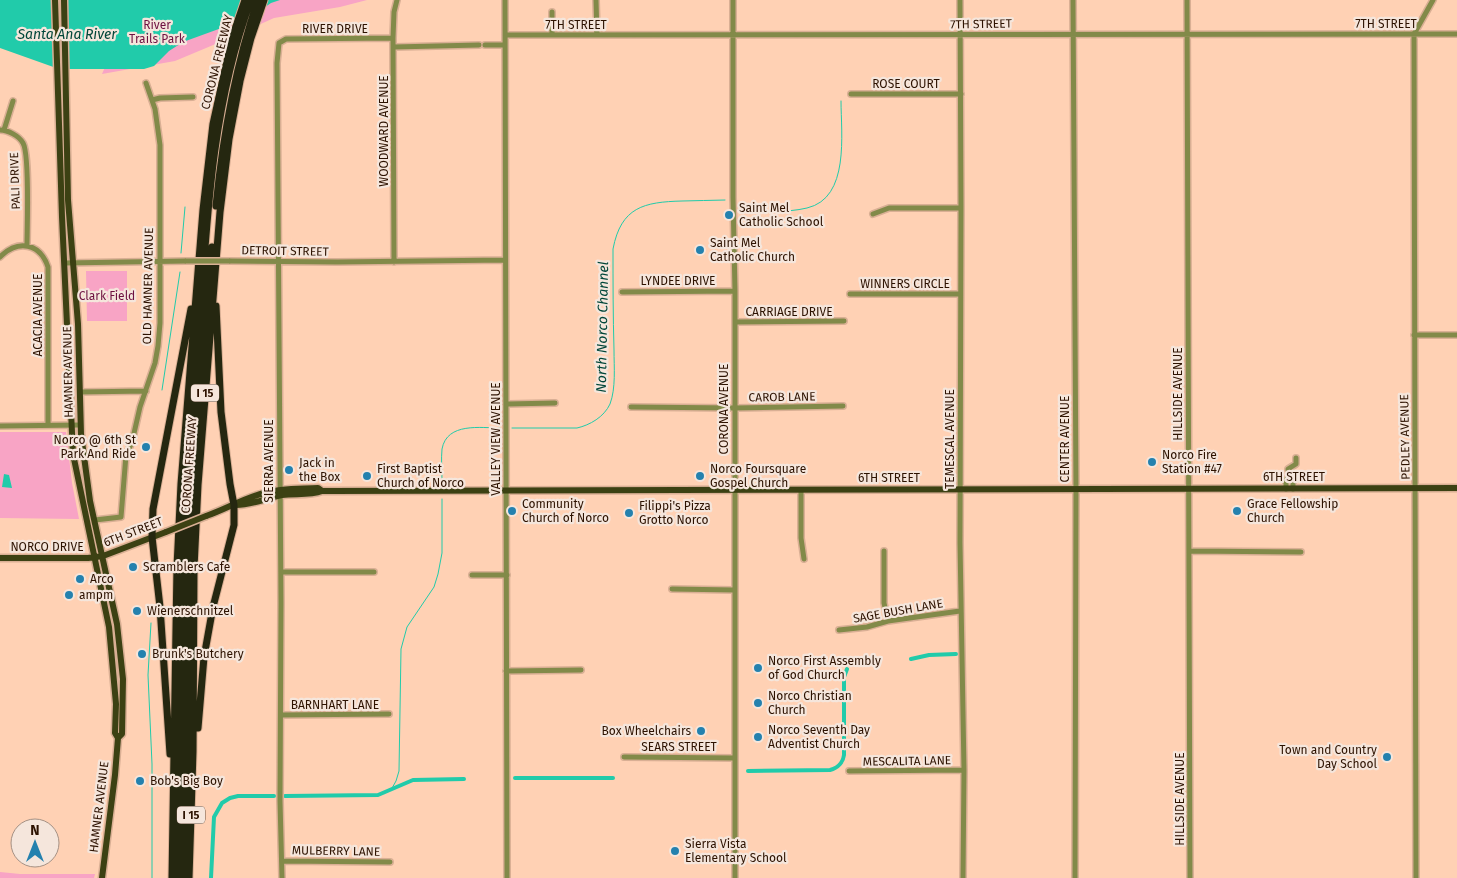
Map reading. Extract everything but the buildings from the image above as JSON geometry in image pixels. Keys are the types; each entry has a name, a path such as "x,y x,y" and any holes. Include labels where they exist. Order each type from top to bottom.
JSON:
{"highway":[{"name":"CORONA FREEWAY","path":"189,878 193,752 194,568 198,485 214,273 229,139 240,81 245,0"},
{"path":"183,878 187,760 189,543 197,417 220,161 228,109 251,0"},
{"path":"178,878 185,507 213,162 228,78 258,0"},
{"name":"CORONA FREEWAY","path":"172,878 177,558 198,272 211,136 242,38 264,0"},
{"path":"173,820 170,742 152,538 153,509 198,272"},
{"path":"193,752 198,728 204,657 213,606 234,525 234,505 221,412 214,273"}],"main road":[{"name":"HAMNER AVENUE","path":"55,0 64,263 74,462 106,608 114,687 115,734 118,738 102,878"},
{"name":"HAMNER AVENUE","path":"64,0 68,200 78,324 80,425 83,461 117,624 122,661 122,734 118,738"},
{"name":"6TH STREET","path":"94,557 103,556 152,538 234,505 247,505 280,492 318,488 322,491 1457,488"},
{"name":"NORCO DRIVE","path":"0,558 94,557"},
{"path":"106,608 110,610 113,624 117,624"}],"street":[{"name":"WOODWARD AVENUE","path":"394,262 393,38 396,0"},
{"name":"VALLEY VIEW AVENUE","path":"505,0 507,878"},
{"path":"596,0 597,35"},
{"name":"CORONA AVENUE","path":"733,0 735,878"},
{"name":"TEMESCAL AVENUE","path":"960,0 962,208 960,294 960,611 964,770 963,878"},
{"name":"CENTER AVENUE","path":"1073,0 1076,489 1075,878"},
{"name":"HILLSIDE AVENUE","path":"1187,0 1190,878"},
{"name":"PEDLEY AVENUE","path":"1416,878 1414,34 1433,0"},
{"path":"552,12 552,35"},
{"name":"7TH STREET","path":"505,35 1457,34"},
{"name":"RIVER DRIVE","path":"279,43 286,39 393,38"},
{"name":"SIERRA AVENUE","path":"279,43 277,63 281,572 280,801 282,878"},
{"path":"394,47 505,45"},
{"name":"OLD HAMNER AVENUE","path":"95,520 121,517 126,455 132,442 155,363 158,346 160,313 160,145 158,126 146,84"},
{"name":"ROSE COURT","path":"852,94 961,94"},
{"path":"152,100 193,97"},
{"path":"2,130 14,102"},
{"name":"PALI DRIVE","path":"2,130 15,135 23,143 25,149 27,245"},
{"path":"873,214 889,208 962,208"},
{"path":"0,257 15,246 27,245"},
{"name":"ACACIA AVENUE","path":"27,245 38,250 45,258 48,267 48,426"},
{"name":"DETROIT STREET","path":"64,263 186,260 394,262 506,260"},
{"name":"LYNDEE DRIVE","path":"622,292 735,291"},
{"name":"WINNERS CIRCLE","path":"850,294 960,294"},
{"name":"CARRIAGE DRIVE","path":"735,322 844,321"},
{"path":"1414,335 1457,335"},
{"path":"80,392 146,391"},
{"path":"506,404 555,403"},
{"name":"CAROB LANE","path":"631,407 843,406"},
{"path":"0,426 80,425"},
{"path":"1290,489 1293,480 1289,476 1288,470 1296,464 1296,458"},
{"path":"801,490 801,538 804,559"},
{"path":"884,550 884,603 888,621"},
{"path":"1190,552 1301,552"},
{"path":"281,572 374,572"},
{"path":"472,575 507,575"},
{"path":"672,589 734,590"},
{"name":"SAGE BUSH LANE","path":"839,630 960,611"},
{"path":"506,671 580,670"},
{"name":"BARNHART LANE","path":"281,715 389,714"},
{"name":"SEARS STREET","path":"624,757 735,758"},
{"name":"MESCALITA LANE","path":"849,771 964,770"},
{"name":"MULBERRY LANE","path":"283,861 390,862"}],"green space":[{"name":"River Trails Park","path":"134,0 367,0 340,7 274,18 175,61 102,74"},
{"name":"Clark Field","path":"86,271 127,271 127,321 87,321"},
{"path":"0,432 66,432 72,483 79,519 0,518"},
{"path":"0,872 20,874 95,874 94,878 0,878"}],"water":[{"name":"Santa Ana River","path":"0,0 280,0 271,3 249,18 183,42 169,51 154,66 144,69 59,69 0,48"},
{"path":"4,474 9,475 12,488 2,487"}],"waterway":[{"name":"North Norco Channel","path":"742,211 799,210 821,202 830,192 837,178 840,163 842,147 841,101"},
{"name":"North Norco Channel","path":"512,428 577,428 596,420 610,404 614,377 613,249 617,235 628,216 636,210 656,203 725,200"},
{"path":"181,253 185,207"},
{"path":"162,390 180,272"},
{"name":"North Norco Channel","path":"442,481 442,449 445,440 451,434 466,428 500,428"},
{"name":"North Norco Channel","path":"391,790 399,771 401,649 407,627 434,587 438,574 442,553 442,499"},
{"path":"151,623 148,675 152,764 152,878"},
{"path":"911,659 929,655 956,654"},
{"path":"748,771 830,770 840,764 844,755 844,677 847,669"},
{"path":"515,778 613,778"},
{"path":"285,796 378,795 413,780 464,779"},
{"path":"211,878 214,817 222,803 238,796 274,796"}],"place":[{"name":"Saint Mel Catholic School","path":"729,215"},
{"name":"Saint Mel Catholic Church","path":"700,250"},
{"name":"Norco @ 6th St Park And Ride","path":"146,447"},
{"name":"Norco Fire Station #47","path":"1152,462"},
{"name":"Jack in the Box","path":"289,470"},
{"name":"First Baptist Church of Norco","path":"367,476"},
{"name":"Norco Foursquare Gospel Church","path":"700,476"},
{"name":"Community Church of Norco","path":"512,511"},
{"name":"Grace Fellowship Church","path":"1237,511"},
{"name":"Filippi's Pizza Grotto Norco","path":"629,513"},
{"name":"Scramblers Cafe","path":"133,567"},
{"name":"Arco","path":"80,579"},
{"name":"ampm","path":"69,595"},
{"name":"Wienerschnitzel","path":"137,611"},
{"name":"Brunk's Butchery","path":"142,654"},
{"name":"Norco First Assembly of God Church","path":"758,668"},
{"name":"Norco Christian Church","path":"758,703"},
{"name":"Box Wheelchairs","path":"701,731"},
{"name":"Norco Seventh Day Adventist Church","path":"758,737"},
{"name":"Town and Country Day School","path":"1387,757"},
{"name":"Bob's Big Boy","path":"140,781"},
{"name":"Sierra Vista Elementary School","path":"675,851"}]}
